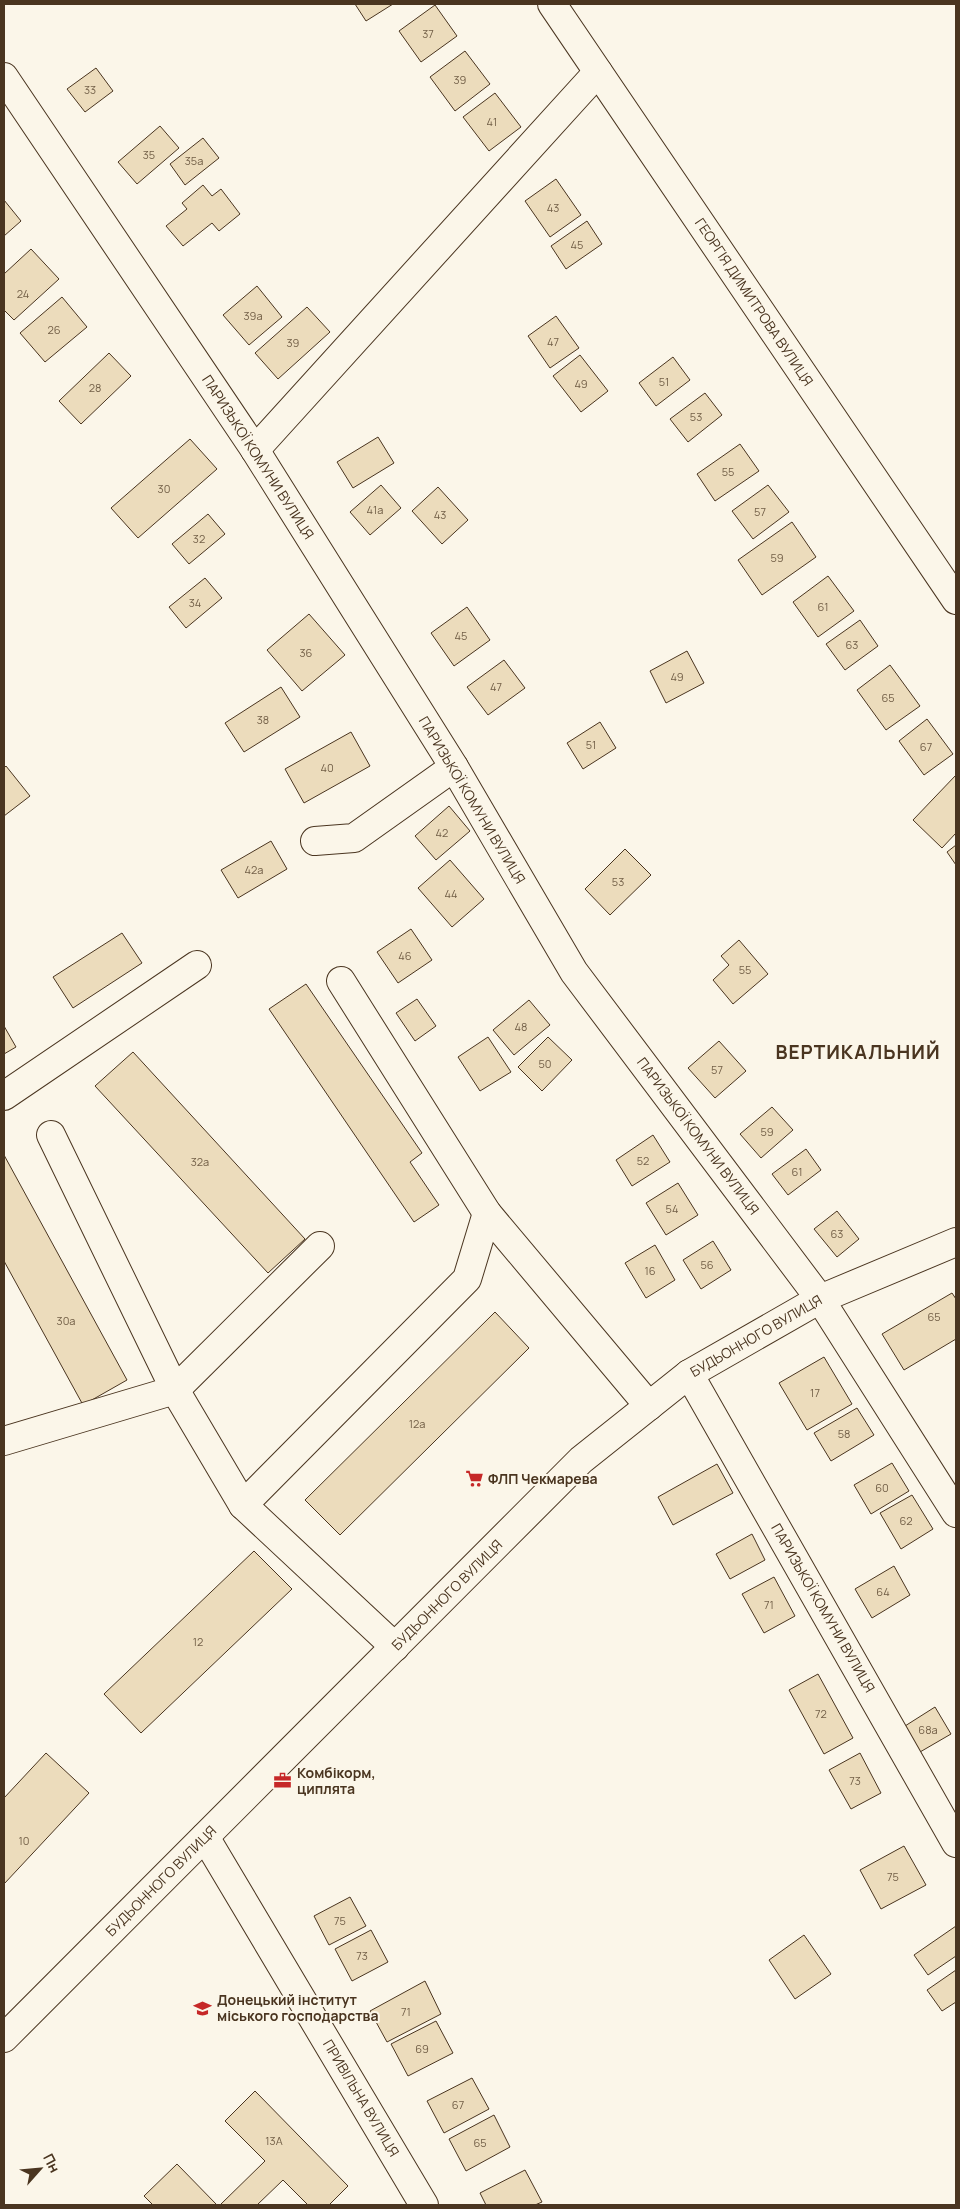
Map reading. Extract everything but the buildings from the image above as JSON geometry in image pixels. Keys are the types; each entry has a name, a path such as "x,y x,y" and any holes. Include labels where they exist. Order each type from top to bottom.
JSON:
{"street":[{"name":"ГЕОРГІЯ ДИМИТРОВА ВУЛИЦЯ","path":"552,4 956,600"},
{"path":"255,450 598,72"},
{"name":"ПАРИЗЬКОЇ КОМУНИ ВУЛИЦЯ","path":"4,76 255,450 454,767 574,972 820,1299 956,1513"},
{"path":"315,840 354,838 454,767"},
{"path":"4,1096 196,965"},
{"path":"342,981 487,1213 649,1406"},
{"path":"51,1135 175,1390 243,1505 395,1647"},
{"path":"243,1505 467,1279 487,1213"},
{"name":"БУДЬОННОГО ВУЛИЦЯ","path":"4,2038 581,1460 689,1374 820,1299 956,1242"},
{"path":"4,1441 175,1390 320,1246"},
{"name":"ПАРИЗЬКОЇ КОМУНИ ВУЛИЦЯ","path":"689,1374 956,1843"},
{"name":"ПРИВІЛЬНА ВУЛИЦЯ","path":"205,1837 424,2205"}],"place":[{"name":"ФЛП Чекмарева","path":"474,1479"},
{"name":"Комбікорм, циплята","path":"283,1781"},
{"name":"Донецький інститут міського господарства","path":"203,2008"}],"district":[{"name":"ВЕРТИКАЛЬНИЙ","path":"858,1052"}]}
